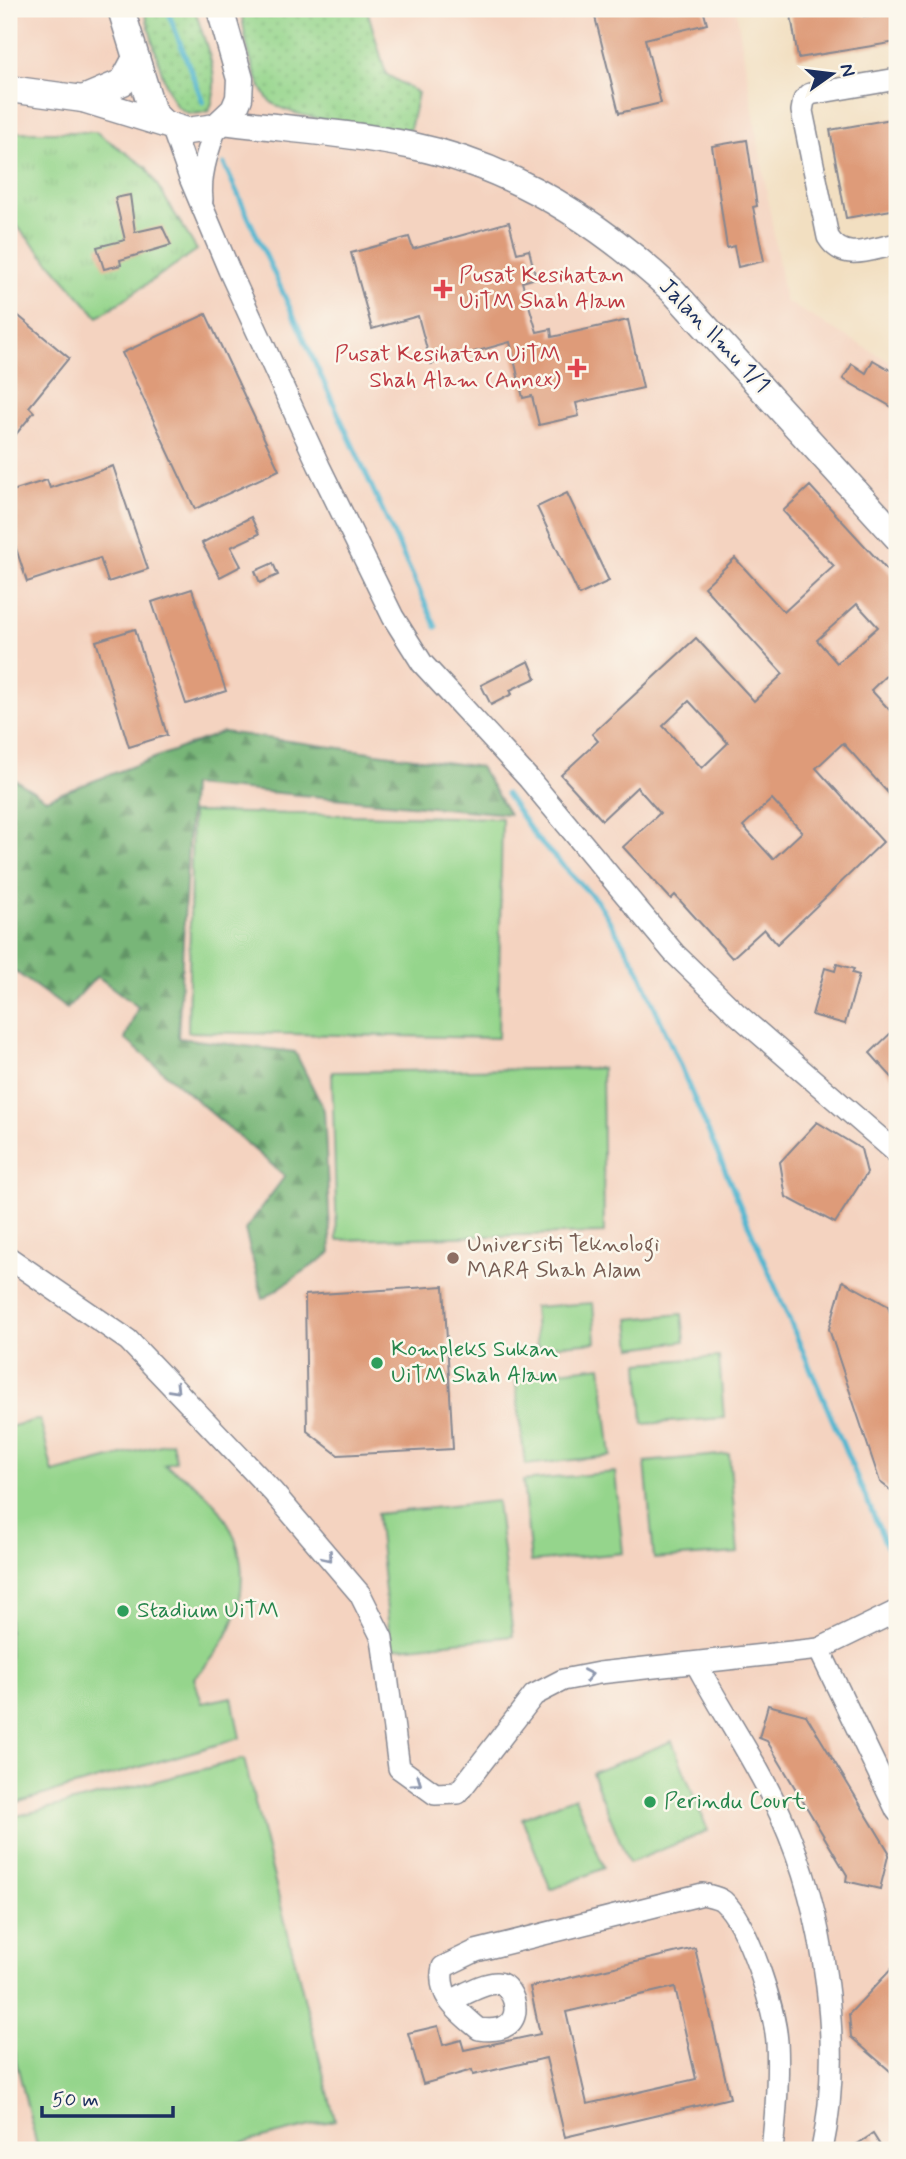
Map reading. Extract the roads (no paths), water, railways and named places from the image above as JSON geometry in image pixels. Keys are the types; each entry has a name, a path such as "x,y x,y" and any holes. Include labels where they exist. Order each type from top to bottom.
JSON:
{"street":[{"path":"121,9 153,113 167,124 319,466 393,617 422,663 529,779 674,953 737,1014 897,1153"},
{"path":"203,206 201,185 220,124 234,110 239,98 240,79 220,9"},
{"path":"83,99 122,82 136,58"},
{"name":"Jalan Ilmu 1/1","path":"240,79 262,109 295,131"},
{"path":"897,79 810,94 804,100 802,111 828,237 835,249 844,253 897,244"},
{"name":"Jalan Ilmu 1/1","path":"9,89 83,99 187,131 220,124 397,143 463,159 515,179 578,213 634,255 673,291 897,537"},
{"path":"9,1258 128,1340 273,1492 360,1594 382,1638 399,1768 435,1794 458,1793 477,1773 506,1727 534,1695 563,1680 819,1648 892,1614"},
{"path":"819,1648 897,1811"},
{"path":"696,1663 780,1814 803,1872 816,1924 832,2063 828,2119 822,2150"},
{"path":"450,2001 442,1987 443,1968 476,1951 703,1894 721,1899 736,1915 755,1955 777,2039 776,2113 772,2150"}],"waterway":[{"path":"170,17 203,102"},
{"path":"224,164 436,627"},
{"path":"506,794 537,839 598,902 638,968 897,1570"}],"place":[{"name":"Pusat Kesihatan UiTM Shah Alam","path":"443,289"},
{"name":"Pusat Kesihatan UiTM Shah Alam (Annex)","path":"577,368"},
{"name":"Universiti Teknologi MARA Shah Alam","path":"453,1258"},
{"name":"Kompleks Sukan UiTM Shah Alam","path":"377,1363"},
{"name":"Stadium UiTM","path":"123,1611"},
{"name":"Perindu Court","path":"650,1802"}]}
